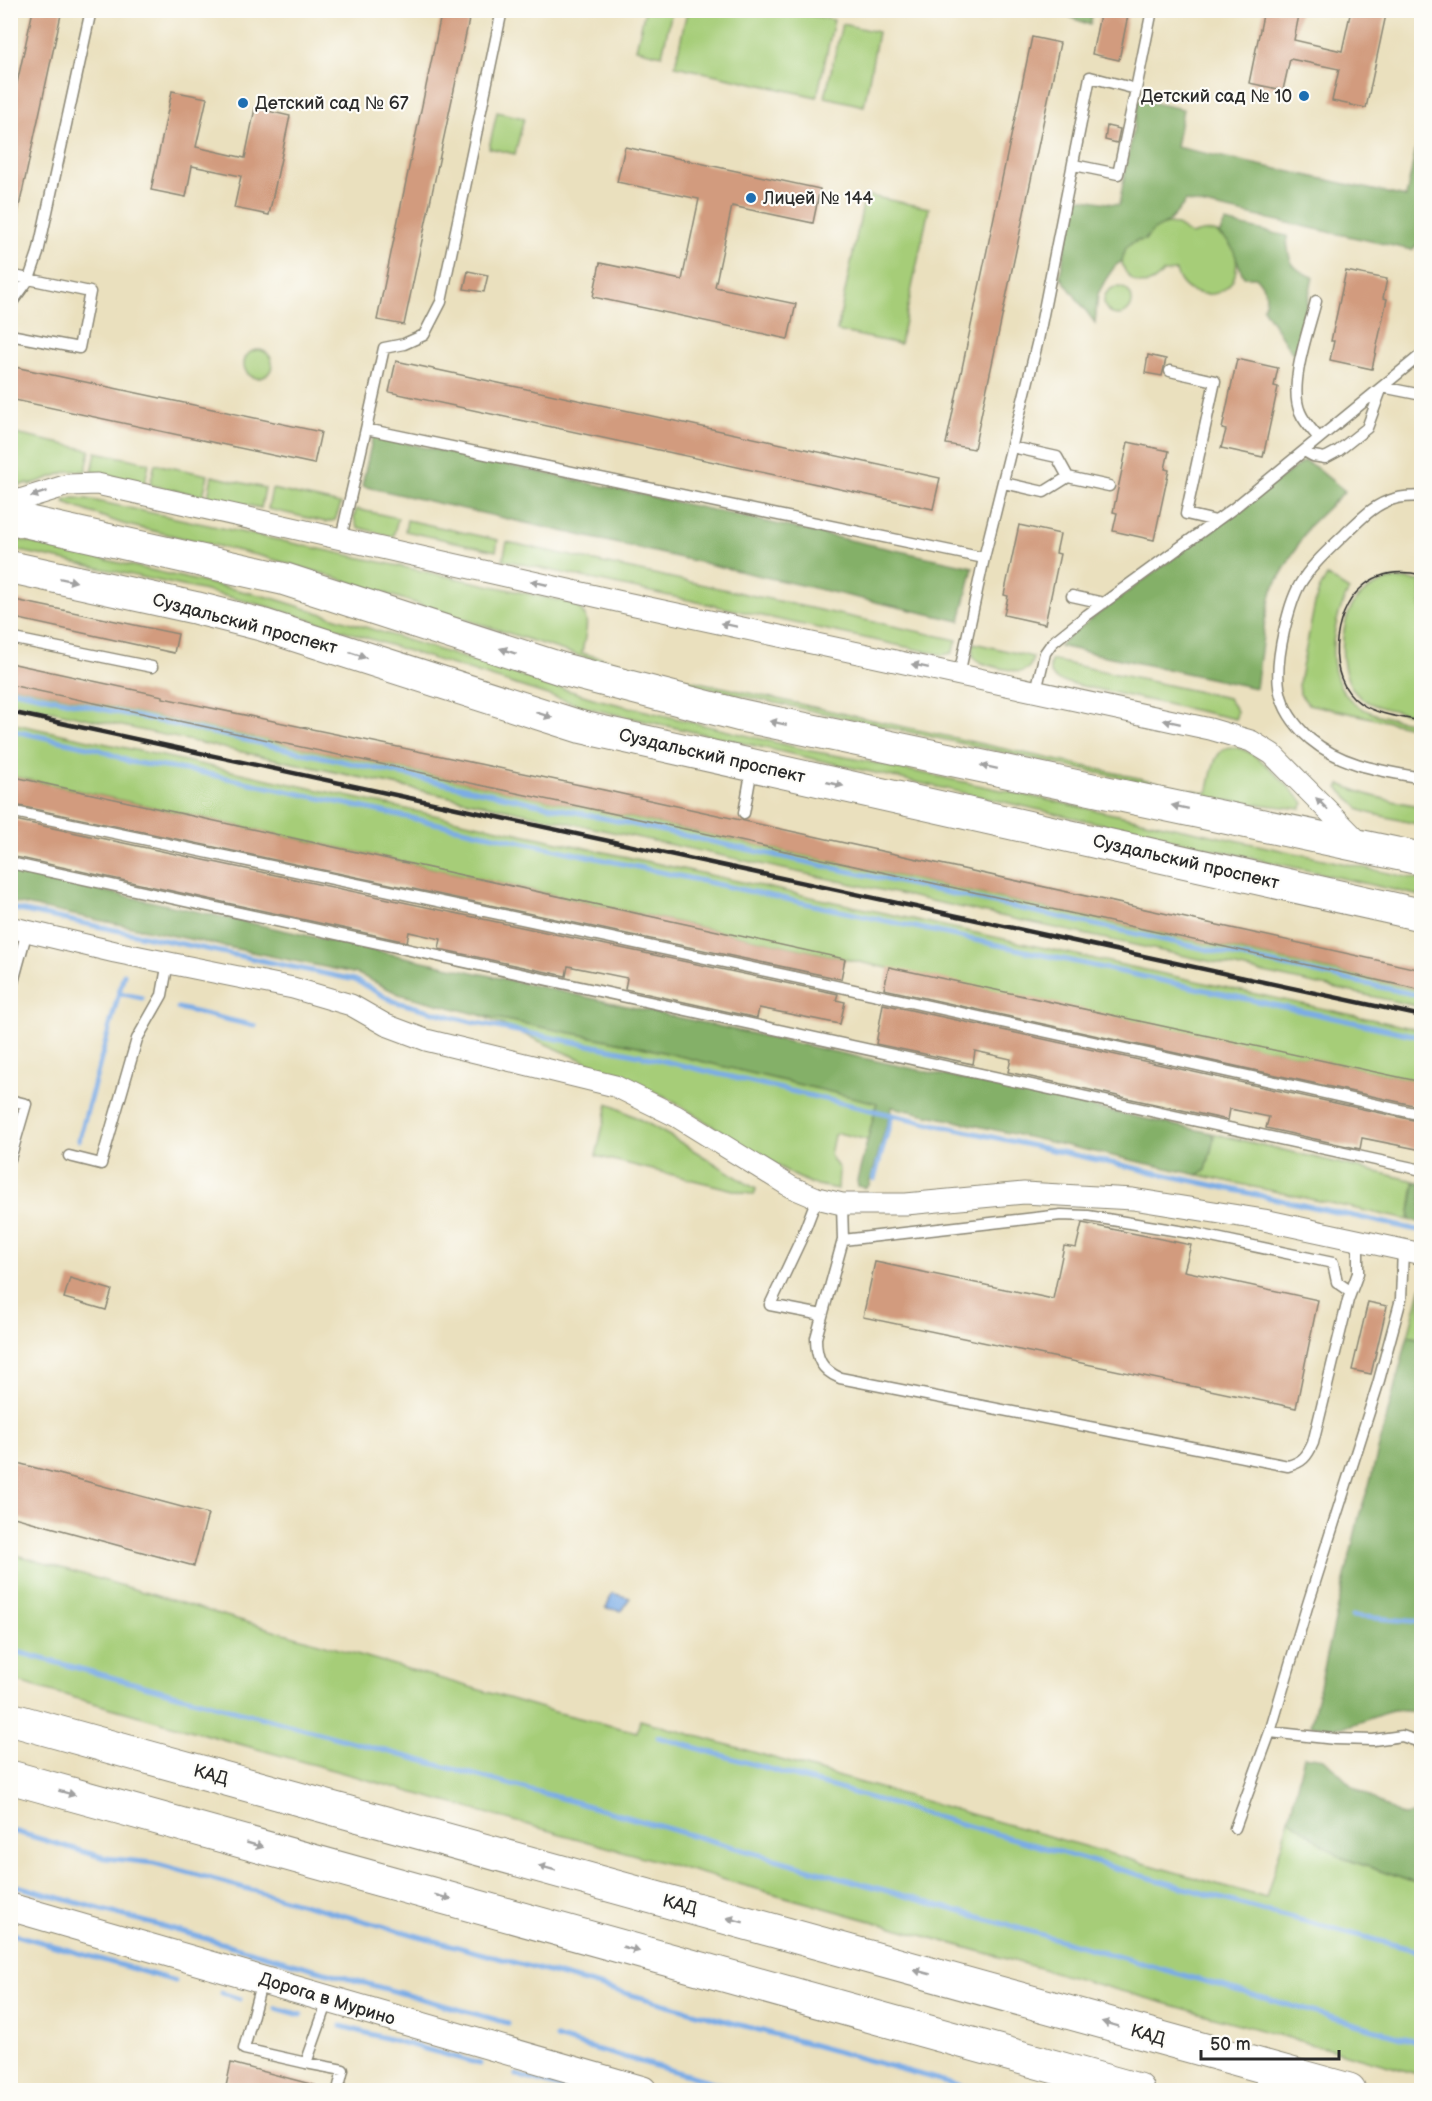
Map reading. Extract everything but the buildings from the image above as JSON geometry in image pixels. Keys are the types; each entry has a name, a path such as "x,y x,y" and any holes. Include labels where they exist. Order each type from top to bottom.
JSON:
{"highway":[{"name":"КАД","path":"10,1719 1349,2091"},
{"path":"10,1777 1138,2091"}],"main road":[{"path":"10,518 284,579 565,670 739,715 1422,859"},
{"name":"Суздальский проспект","path":"10,567 263,625 581,727 1422,915"}],"street":[{"path":"10,503 68,485 97,484 1210,729 1251,741 1272,754 1364,846"},
{"path":"19,929 293,988 351,1005 386,1025 426,1040 615,1086 676,1116 791,1187 817,1198 842,1204 906,1204 1024,1193 1133,1199 1264,1220 1412,1252"},
{"name":"Дорога в Мурино","path":"10,1907 636,2090"}],"lane":[{"path":"10,305 29,279 38,253 91,10"},
{"path":"341,538 384,348 404,344 424,335 441,302 502,10"},
{"path":"1074,165 1118,174 1152,10"},
{"path":"959,675 984,558 1038,340 1090,77 1136,89"},
{"path":"10,275 90,292 79,348 10,335"},
{"path":"1316,301 1297,378 1296,394 1299,410 1305,422 1319,438"},
{"path":"1036,691 1045,653 1052,643 1216,521 1422,354"},
{"path":"1170,371 1215,381 1186,514 1216,521"},
{"path":"1382,387 1422,395"},
{"path":"1304,451 1313,456 1325,458 1338,451 1367,428 1382,387"},
{"path":"366,429 984,558"},
{"path":"1012,447 1057,457 1068,477"},
{"path":"1004,483 1044,492 1068,477 1109,486"},
{"path":"1422,496 1395,498 1369,511 1317,561 1300,584 1290,606 1278,661 1277,679 1282,702 1311,740 1333,754 1360,766 1422,778"},
{"path":"1072,596 1104,603"},
{"path":"10,638 152,667"},
{"path":"744,813 753,765"},
{"path":"10,810 548,924 1422,1115"},
{"path":"10,863 1422,1170"},
{"path":"10,982 12,982 19,929"},
{"path":"69,1156 101,1164 137,1038 162,995 168,962"},
{"path":"10,1100 26,1104 10,1159"},
{"path":"817,1198 802,1237 770,1305 822,1315"},
{"path":"842,1204 843,1240 816,1338 816,1350 828,1372 840,1378 1288,1466 1301,1462 1309,1454 1313,1443 1350,1291 1358,1273 1358,1240"},
{"path":"843,1240 1061,1215 1088,1216 1197,1234 1334,1263 1337,1282 1350,1291"},
{"path":"1235,1828 1270,1732 1306,1606 1378,1384 1412,1252"},
{"path":"1270,1732 1335,1740 1373,1740 1402,1736 1417,1742 1422,1751"},
{"path":"262,1980 244,2049 343,2070 338,2091"},
{"path":"306,2062 328,2001"}],"green space":[{"path":"645,10 672,11 662,55 636,49"},
{"path":"1093,10 1090,25 1055,11"},
{"path":"687,11 792,11 834,20 817,97 675,66"},
{"path":"842,24 878,32 864,106 825,97"},
{"path":"1139,100 1183,109 1176,147 1406,197 1421,123 1421,241 1412,250 1186,201 1163,226 1154,230 1145,240 1136,241 1125,250 1122,261 1115,266 1098,294 1095,323 1060,276 1074,197 1119,205"},
{"path":"497,112 524,118 515,154 489,148"},
{"path":"865,195 929,208 900,344 837,331"},
{"path":"1225,222 1287,236 1292,263 1299,271 1313,277 1295,357 1263,308 1266,296 1262,284 1256,277 1244,277 1232,248 1219,235"},
{"path":"1167,224 1177,225 1191,235 1210,232 1224,237 1233,247 1236,261 1235,275 1228,286 1216,293 1194,292 1184,285 1176,271 1163,272 1152,282 1142,284 1132,280 1122,262 1124,252 1131,244 1145,240 1154,229"},
{"path":"1118,287 1128,291 1132,301 1128,311 1118,315 1108,311 1104,301 1108,291"},
{"path":"258,350 268,354 272,364 268,374 258,378 248,374 244,364 248,354"},
{"path":"11,433 90,450 86,471 69,471 29,485 28,483 11,488"},
{"path":"373,436 973,567 960,621 362,486"},
{"path":"96,452 149,463 145,483 92,472"},
{"path":"1304,461 1345,491 1309,526 1272,590 1265,621 1256,688 1059,646 1074,632"},
{"path":"155,464 208,475 203,496 150,485"},
{"path":"212,476 265,488 261,508 208,497"},
{"path":"272,489 341,504 335,520 326,522 268,509"},
{"path":"74,498 571,603 583,613 586,619 582,653 657,673 1207,793 1215,761 1223,750 1234,747 1247,751 1261,760 1304,803 1301,809 1222,800 656,677 580,656 318,572 261,556 123,524 64,503 65,500"},
{"path":"356,509 398,518 393,537 357,527 354,518"},
{"path":"407,520 498,540 496,551 405,531"},
{"path":"11,538 272,598 596,699 811,751 1421,880 1421,896 592,709 269,607 11,549"},
{"path":"507,542 957,640 952,653 943,655 503,560"},
{"path":"1327,576 1349,590 1336,625 1333,643 1333,661 1337,678 1345,693 1357,705 1375,714 1421,724 1421,729 1308,704 1300,694 1299,683 1315,603"},
{"path":"1394,579 1421,581 1421,716 1381,707 1366,701 1352,689 1344,665 1343,637 1349,612 1363,593"},
{"path":"974,643 1033,657 1029,667 1019,672 995,667 977,661 972,651"},
{"path":"1051,660 1228,698 1237,711 1236,719 1059,681 1050,672"},
{"path":"11,685 1421,990 1421,1007 11,702"},
{"path":"11,723 1421,1030 1421,1082 845,959 11,776"},
{"path":"1340,784 1380,798 1421,806 1421,825 1361,810 1338,788"},
{"path":"11,871 1211,1133 1214,1138 1206,1170 1198,1175 892,1107 869,1185 865,1188 858,1186 857,1181 877,1103 633,1045 480,1015 399,994 358,974 11,902"},
{"path":"480,1015 633,1045 878,1103 868,1140 838,1133 834,1135 830,1155 839,1169 838,1189 812,1184 793,1175 664,1096"},
{"path":"608,1104 665,1133 756,1189 754,1195 596,1156"},
{"path":"1211,1133 1419,1182 1414,1183 1409,1219 1413,1221 1198,1175 1206,1170 1214,1138"},
{"path":"1415,1183 1421,1183 1421,1223 1409,1219"},
{"path":"1421,1286 1421,1339 1408,1336"},
{"path":"1408,1336 1422,1339 1421,1713 1393,1711 1344,1727 1323,1728 1311,1725 1359,1516"},
{"path":"10,1553 555,1712 637,1732 640,1720 1266,1898 1289,1819 1340,1857 1421,1885 1421,2075 11,1680"},
{"path":"1304,1756 1324,1759 1352,1786 1402,1816 1421,1814 1421,1885 1340,1857 1289,1819"}],"water":[{"path":"612,1593 630,1598 621,1611 606,1608"}],"waterway":[{"path":"10,689 1422,996"},
{"path":"10,730 98,749 130,762 199,772 1422,1037"},
{"path":"10,908 355,980 393,1001 471,1022 630,1053 892,1115 1422,1231"},
{"path":"79,1140 124,974"},
{"path":"119,993 142,998"},
{"path":"178,1008 255,1026"},
{"path":"874,1179 892,1115"},
{"path":"1352,1616 1422,1622"},
{"path":"10,1650 557,1797 1422,2043"},
{"path":"658,1737 1262,1910 1422,1952"},
{"path":"10,1830 105,1858 154,1863 976,2090"},
{"path":"10,1884 508,2023"},
{"path":"10,1933 175,1981"},
{"path":"222,1993 240,1999"},
{"path":"276,2008 301,2015"},
{"path":"341,2026 480,2064"},
{"path":"556,2038 741,2090"},
{"path":"516,2075 571,2090"}],"tram line":[{"path":"1422,575 1390,574 1375,579 1361,588 1351,599 1344,613 1337,646 1337,663 1341,679 1360,703 1382,713 1422,721"}],"railway":[{"path":"10,712 1422,1016"}],"place":[{"name":"Детский сад № 10","path":"1304,96"},
{"name":"Детский сад № 67","path":"243,103"},
{"name":"Лицей № 144","path":"751,198"}]}
